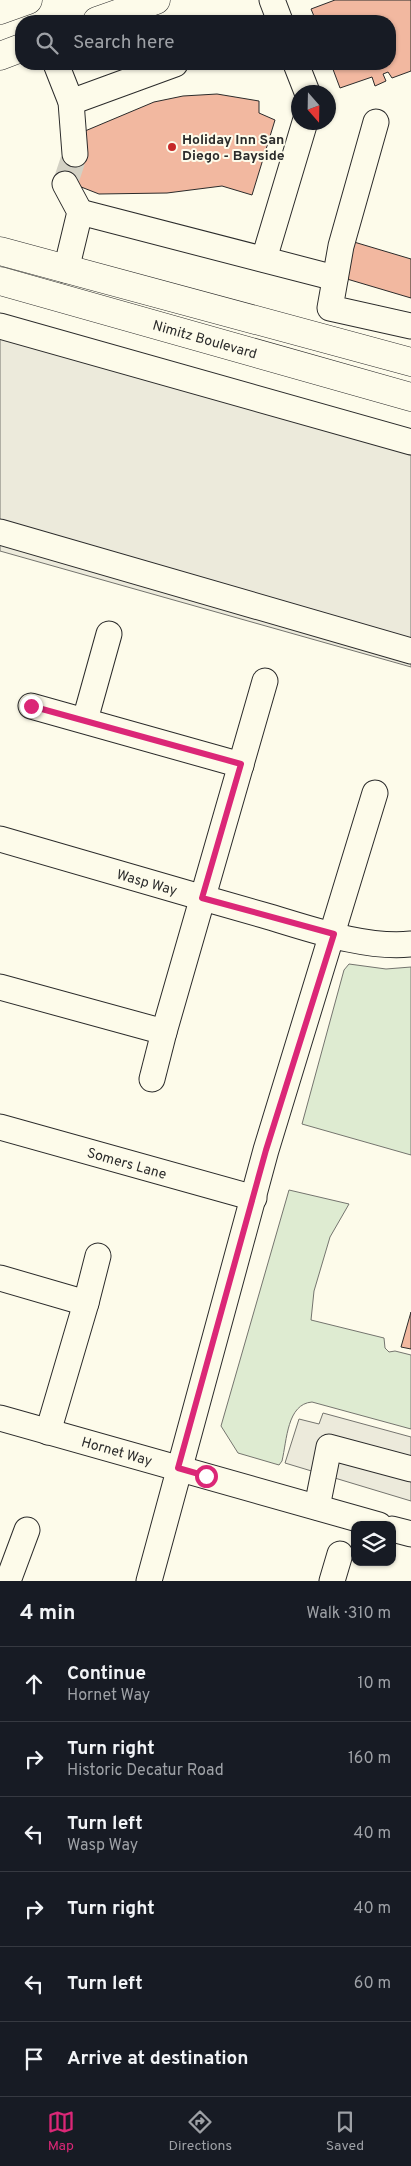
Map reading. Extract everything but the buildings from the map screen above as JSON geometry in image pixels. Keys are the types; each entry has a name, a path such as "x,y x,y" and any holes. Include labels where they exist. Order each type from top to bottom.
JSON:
{"main road":[{"path":"0,10 28,0"},
{"path":"114,15 156,0"},
{"path":"0,56 15,50"},
{"path":"0,251 411,362"},
{"name":"Nimitz Boulevard","path":"0,281 411,397"}],"street":[{"path":"272,0 278,15"},
{"path":"58,70 71,102 75,154"},
{"path":"71,102 159,70"},
{"path":"298,70 304,85"},
{"path":"376,122 341,246 330,308 411,326"},
{"path":"264,259 303,130"},
{"path":"65,184 80,212 66,270"},
{"path":"80,212 335,278"},
{"path":"0,326 411,442"},
{"path":"0,532 411,650"},
{"path":"86,720 109,634"},
{"path":"152,1080 164,1032 265,681"},
{"path":"31,706 241,764"},
{"path":"149,1581 178,1468 266,1150 334,934 375,793"},
{"name":"Wasp Way","path":"0,839 202,898 365,942 399,945 411,944"},
{"path":"0,987 164,1032"},
{"name":"Somers Lane","path":"0,1127 254,1198"},
{"path":"48,1432 98,1256"},
{"path":"0,1278 86,1303"},
{"name":"Hornet Way","path":"0,1418 365,1521"},
{"path":"317,1507 329,1447 411,1470"},
{"path":"7,1568 27,1530"},
{"path":"396,1530 411,1534"},
{"path":"332,1581 340,1554"}],"green space":[{"path":"349,964 386,969 411,967 411,1155 302,1124 344,970"},
{"path":"289,1190 349,1204 330,1237 314,1291 311,1320 384,1338 385,1348 389,1352 395,1351 411,1355 411,1429 312,1402 304,1404 297,1409 289,1424 282,1461 279,1465 238,1453 221,1426"}],"shaded area":[{"path":"0,315 411,431 411,667 0,551"},
{"path":"323,1413 411,1437 411,1501 285,1463 299,1419 319,1424"}],"tunnel":[{"path":"65,184 75,154"}],"place":[{"name":"Holiday Inn San Diego - Bayside","path":"172,147"}],"route":[{"path":"31,706 241,764 202,898 334,934 266,1150 178,1468 206,1476"}]}
